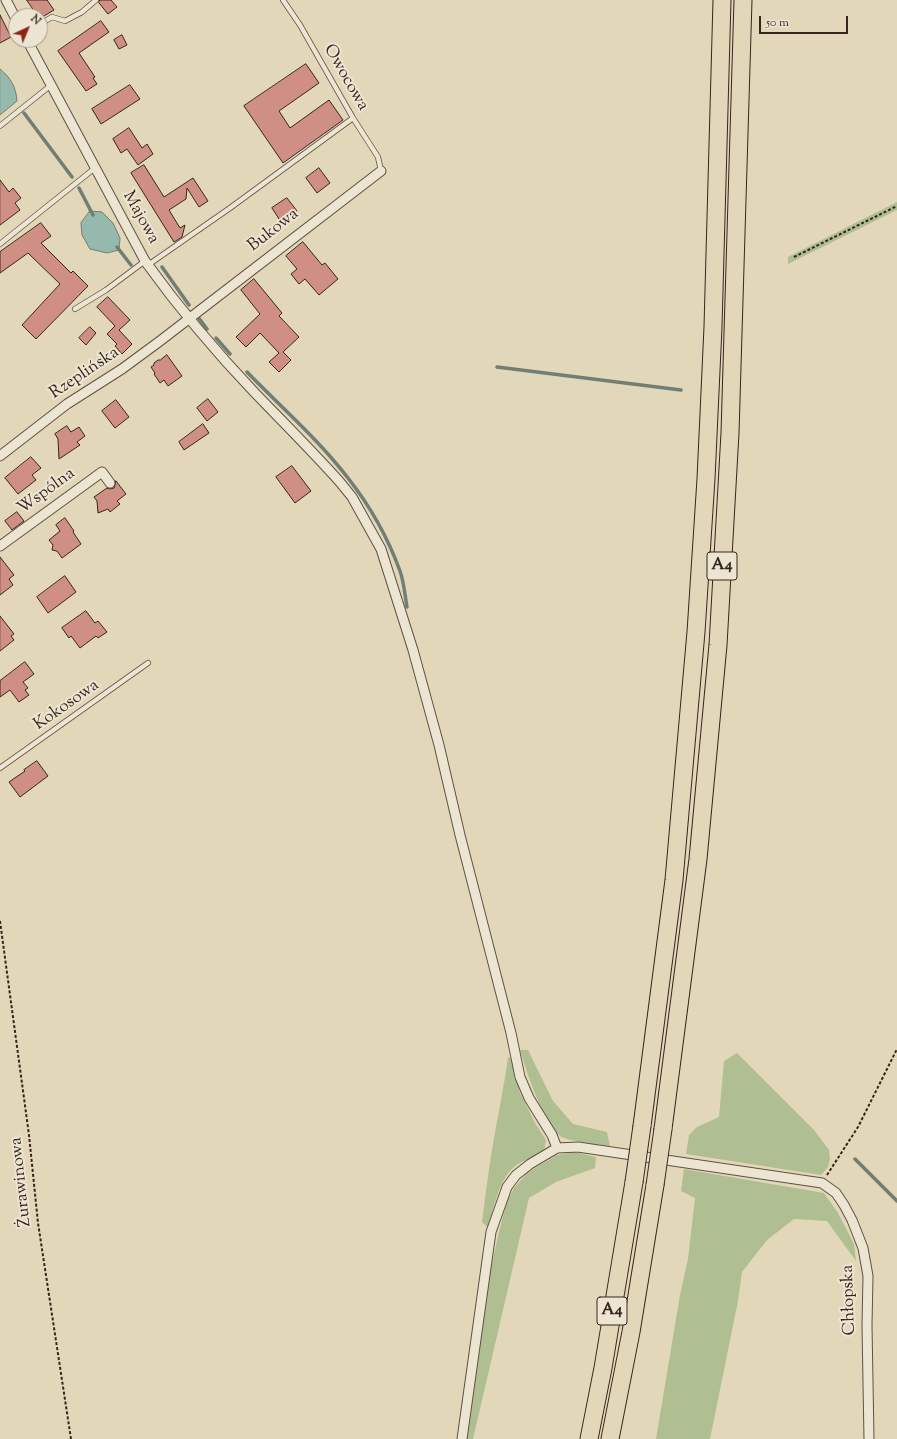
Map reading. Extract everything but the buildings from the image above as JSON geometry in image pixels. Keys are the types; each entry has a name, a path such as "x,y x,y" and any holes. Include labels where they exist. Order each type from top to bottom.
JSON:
{"highway":[{"name":"A4","path":"589,1439 603,1368 634,1182 674,880 696,632 706,480 722,0"},
{"name":"A4","path":"610,1439 631,1332 663,1129 698,859 718,645 730,433 743,0"}],"street":[{"name":"Majowa","path":"31,48 50,86 147,263 189,319 254,392 343,486 352,497 381,549 413,650 439,745 460,835 511,1033 520,1077 529,1098 552,1135 557,1148"},
{"name":"Bukowa","path":"189,319 380,170"},
{"name":"Rzeplińska","path":"0,456 67,404 122,369 189,319"},
{"name":"Wspólna","path":"0,546 102,472 110,483"},
{"path":"462,1439 491,1232 507,1187 516,1175 530,1164 557,1148 578,1147 822,1183"},
{"name":"Chłopska","path":"822,1183 836,1193 844,1205 852,1220 863,1248 868,1276 867,1324 869,1439"}],"lane":[{"path":"48,19 52,17 65,22 82,12 96,0"},
{"name":"Owocowa","path":"282,0 300,25 353,118 378,157 380,170"},
{"path":"0,126 50,86"},
{"path":"75,309 230,208 353,118"},
{"path":"0,244 95,168"},
{"name":"Kokosowa","path":"0,768 148,663"}],"path":[{"path":"794,257 897,206"},
{"name":"Żurawinowa","path":"0,921 29,1135 38,1223 71,1439"},
{"path":"822,1183 858,1127 897,1049"}],"green space":[{"path":"897,202 897,210 788,264 788,257"},
{"path":"520,1050 528,1050 553,1101 573,1124 607,1132 610,1146 564,1138 557,1133 543,1112"},
{"path":"737,1053 814,1130 829,1150 830,1158 828,1167 821,1175 686,1154 689,1135 697,1127 719,1117 724,1061"},
{"path":"508,1057 511,1058 520,1093 535,1123 546,1140 544,1152 516,1165 505,1178 496,1199 488,1228 482,1222"},
{"path":"574,1152 596,1157 595,1168 556,1182 529,1198 473,1439 466,1439 481,1314 507,1201 514,1188 527,1173 557,1155"},
{"path":"684,1169 824,1193 838,1213 854,1244 856,1261 827,1221 794,1219 767,1240 742,1272 738,1301 710,1439 656,1439 680,1295 688,1259 695,1198 681,1191"}],"water":[{"path":"0,69 12,83 17,101 0,115"},
{"path":"90,211 102,212 113,223 120,238 119,250 107,253 90,249 82,235 81,223"}],"waterway":[{"path":"24,113 72,177"},
{"path":"79,188 93,215"},
{"path":"117,247 131,265"},
{"path":"162,267 189,305"},
{"path":"198,317 207,329"},
{"path":"216,338 230,354"},
{"path":"497,367 681,390"},
{"path":"247,372 324,450 348,478 364,500 384,534 400,571 407,607"},
{"path":"855,1159 897,1201"}]}
